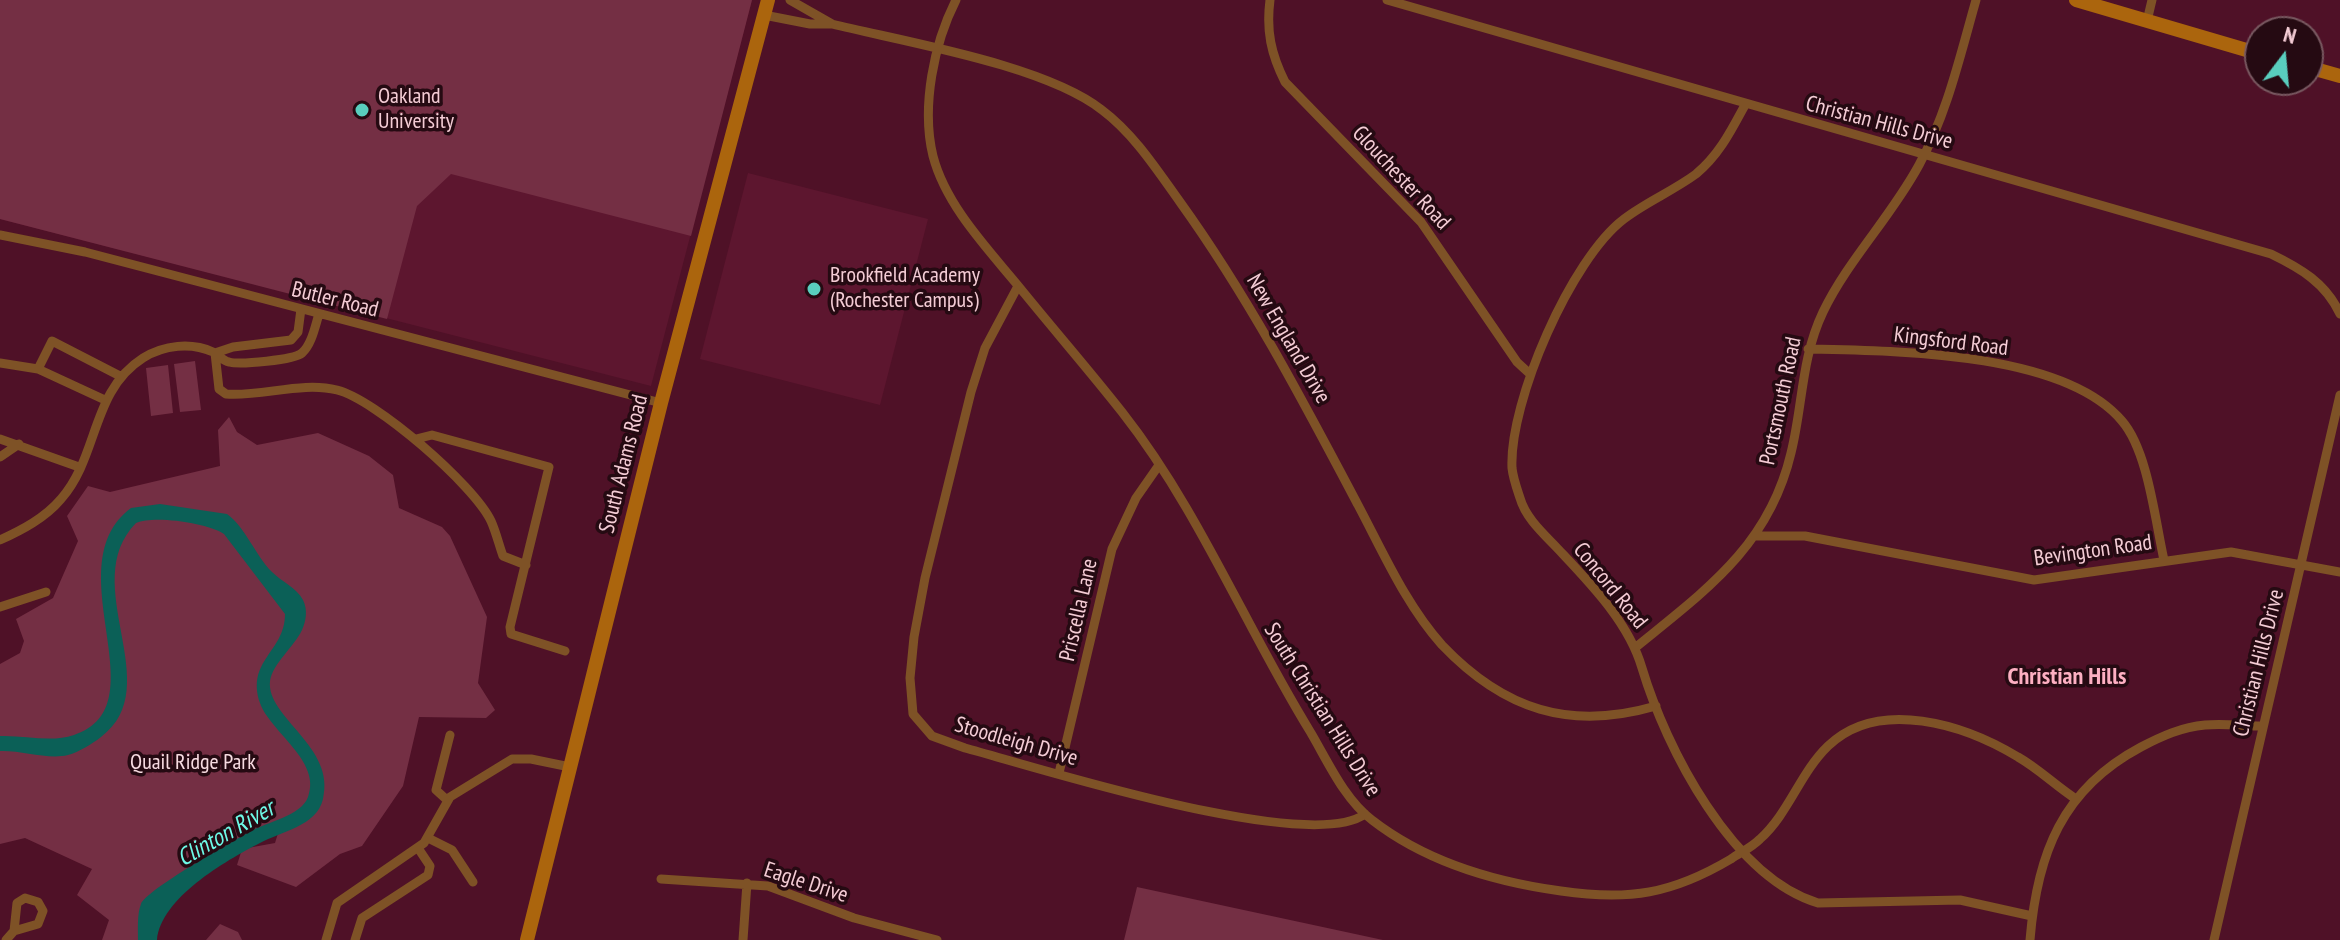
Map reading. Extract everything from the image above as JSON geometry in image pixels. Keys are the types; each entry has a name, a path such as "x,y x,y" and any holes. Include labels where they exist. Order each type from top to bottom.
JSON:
{"main road":[{"path":"2076,0 2244,49"},
{"name":"South Adams Road","path":"527,940 661,403 766,7"}],"street":[{"name":"New England Drive","path":"790,0 832,24"},
{"path":"938,50 956,0"},
{"name":"Glouchester Road","path":"1270,0 1268,32 1272,56 1285,82 1421,222 1517,362 1530,374"},
{"name":"Christian Hills Drive","path":"1387,0 2271,254 2315,280 2329,293 2340,314"},
{"name":"Portsmouth Road","path":"1636,647 1726,569 1756,536 1791,456 1808,349 1831,294 1896,204 1925,154 1953,83 1976,0"},
{"path":"2147,21 2152,0"},
{"name":"New England Drive","path":"766,7 810,24 832,24 1049,81 1079,94 1120,125 1162,177 1242,293 1286,368 1396,578 1441,643 1458,660 1503,692 1543,712 1570,718 1595,717 1656,706"},
{"name":"South Christian Hills Drive","path":"938,50 930,97 933,158 958,208 1124,415 1159,465 1305,724 1365,814 1397,836 1470,871 1568,892 1650,894 1696,879 1744,852 1781,816 1828,746 1846,733 1894,718 1936,724 2002,749 2076,799"},
{"name":"Concord Road","path":"1745,105 1713,158 1695,174 1624,219 1604,238 1556,317 1530,374 1520,412 1512,469 1523,508 1590,583 1636,647 1656,706 1694,785 1744,852 1779,884 1797,896 1818,903 1949,900 2032,916"},
{"name":"Butler Road","path":"0,235 85,252 661,403"},
{"name":"Stoodleigh Drive","path":"1018,286 985,348 971,392 925,578 914,637 910,698 913,714 932,736 1059,773 1229,816 1325,824 1344,823 1365,814"},
{"path":"215,353 233,347 291,340 298,332 301,309"},
{"path":"0,540 56,505 79,467 105,400 120,376 143,358 162,349 198,347 234,362 294,357 307,346 319,314"},
{"path":"38,369 52,341 120,376"},
{"name":"Kingsford Road","path":"1808,349 1971,358 2027,371 2091,396 2123,422 2138,454 2164,560"},
{"path":"215,353 219,389 226,394 335,389 350,395 416,439 488,516 503,556 526,565"},
{"path":"0,363 38,369 105,400"},
{"name":"Christian Hills Drive","path":"2214,940 2261,726 2303,563 2340,395"},
{"path":"416,439 432,435 549,467 511,634 565,651"},
{"path":"0,439 79,467"},
{"path":"0,457 19,444"},
{"name":"Priscella Lane","path":"1059,773 1112,549 1129,511 1159,465"},
{"name":"Bevington Road","path":"1756,536 1805,536 2034,580 2231,552 2340,572"},
{"path":"0,607 46,592"},
{"path":"2030,940 2044,859 2055,830 2076,799 2107,768 2167,733 2205,725 2261,726"},
{"path":"447,800 436,790 450,735"},
{"path":"326,940 337,903 418,848 428,838 447,800 512,759 531,759 570,767"},
{"path":"428,838 452,850 473,882"},
{"path":"355,940 362,918 428,875 430,866 418,848"},
{"name":"Eagle Drive","path":"661,879 747,883 784,890 854,918 937,940"},
{"path":"743,940 747,883"},
{"path":"6,940 14,931"}],"shaded area":[{"name":"Oakland University","path":"0,0 752,0 651,386 0,219"},
{"name":"Brookfield Academy (Rochester Campus)","path":"748,173 928,219 880,405 700,359"},
{"path":"160,504 227,514 240,527 266,565 303,600 305,623 275,668 270,681 278,708 311,748 320,763 324,780 323,799 313,816 230,860 197,882 170,910 157,940 138,940 139,912 146,897 173,877 251,831 298,809 308,797 310,784 302,759 266,714 257,688 258,676 279,638 285,614 224,534 181,521 136,523 120,548 115,575 116,604 126,663 127,691 120,716 101,737 68,755 0,751 0,736 65,737 74,735 99,719 109,695 111,666 102,598 102,564 110,533 131,508"}],"green space":[{"name":"Oakland University","path":"0,0 752,0 691,236 451,174 417,206 387,319 0,219"},
{"path":"195,361 201,410 180,412 174,364"},
{"path":"168,365 173,413 151,416 146,368"},
{"name":"Quail Ridge Park","path":"229,417 237,432 257,445 318,433 369,456 393,475 399,508 442,527 450,536 487,617 478,683 495,710 486,718 419,717 403,786 362,846 340,854 296,887 237,865 242,849 275,843 279,830 177,879 151,940 102,940 109,920 77,895 92,869 25,838 0,844 0,664 20,653 24,641 16,619 53,598 78,541 67,516 88,486 110,492 220,466 218,430"},
{"path":"1137,887 1383,940 1124,940"},
{"path":"220,924 238,932 242,940 206,940"}],"place":[{"name":"Oakland University","path":"362,110"},
{"name":"Brookfield Academy (Rochester Campus)","path":"814,289"}],"district":[{"name":"Christian Hills","path":"2067,677"}],"water label":[{"name":"Clinton River","path":"226,834"}]}
